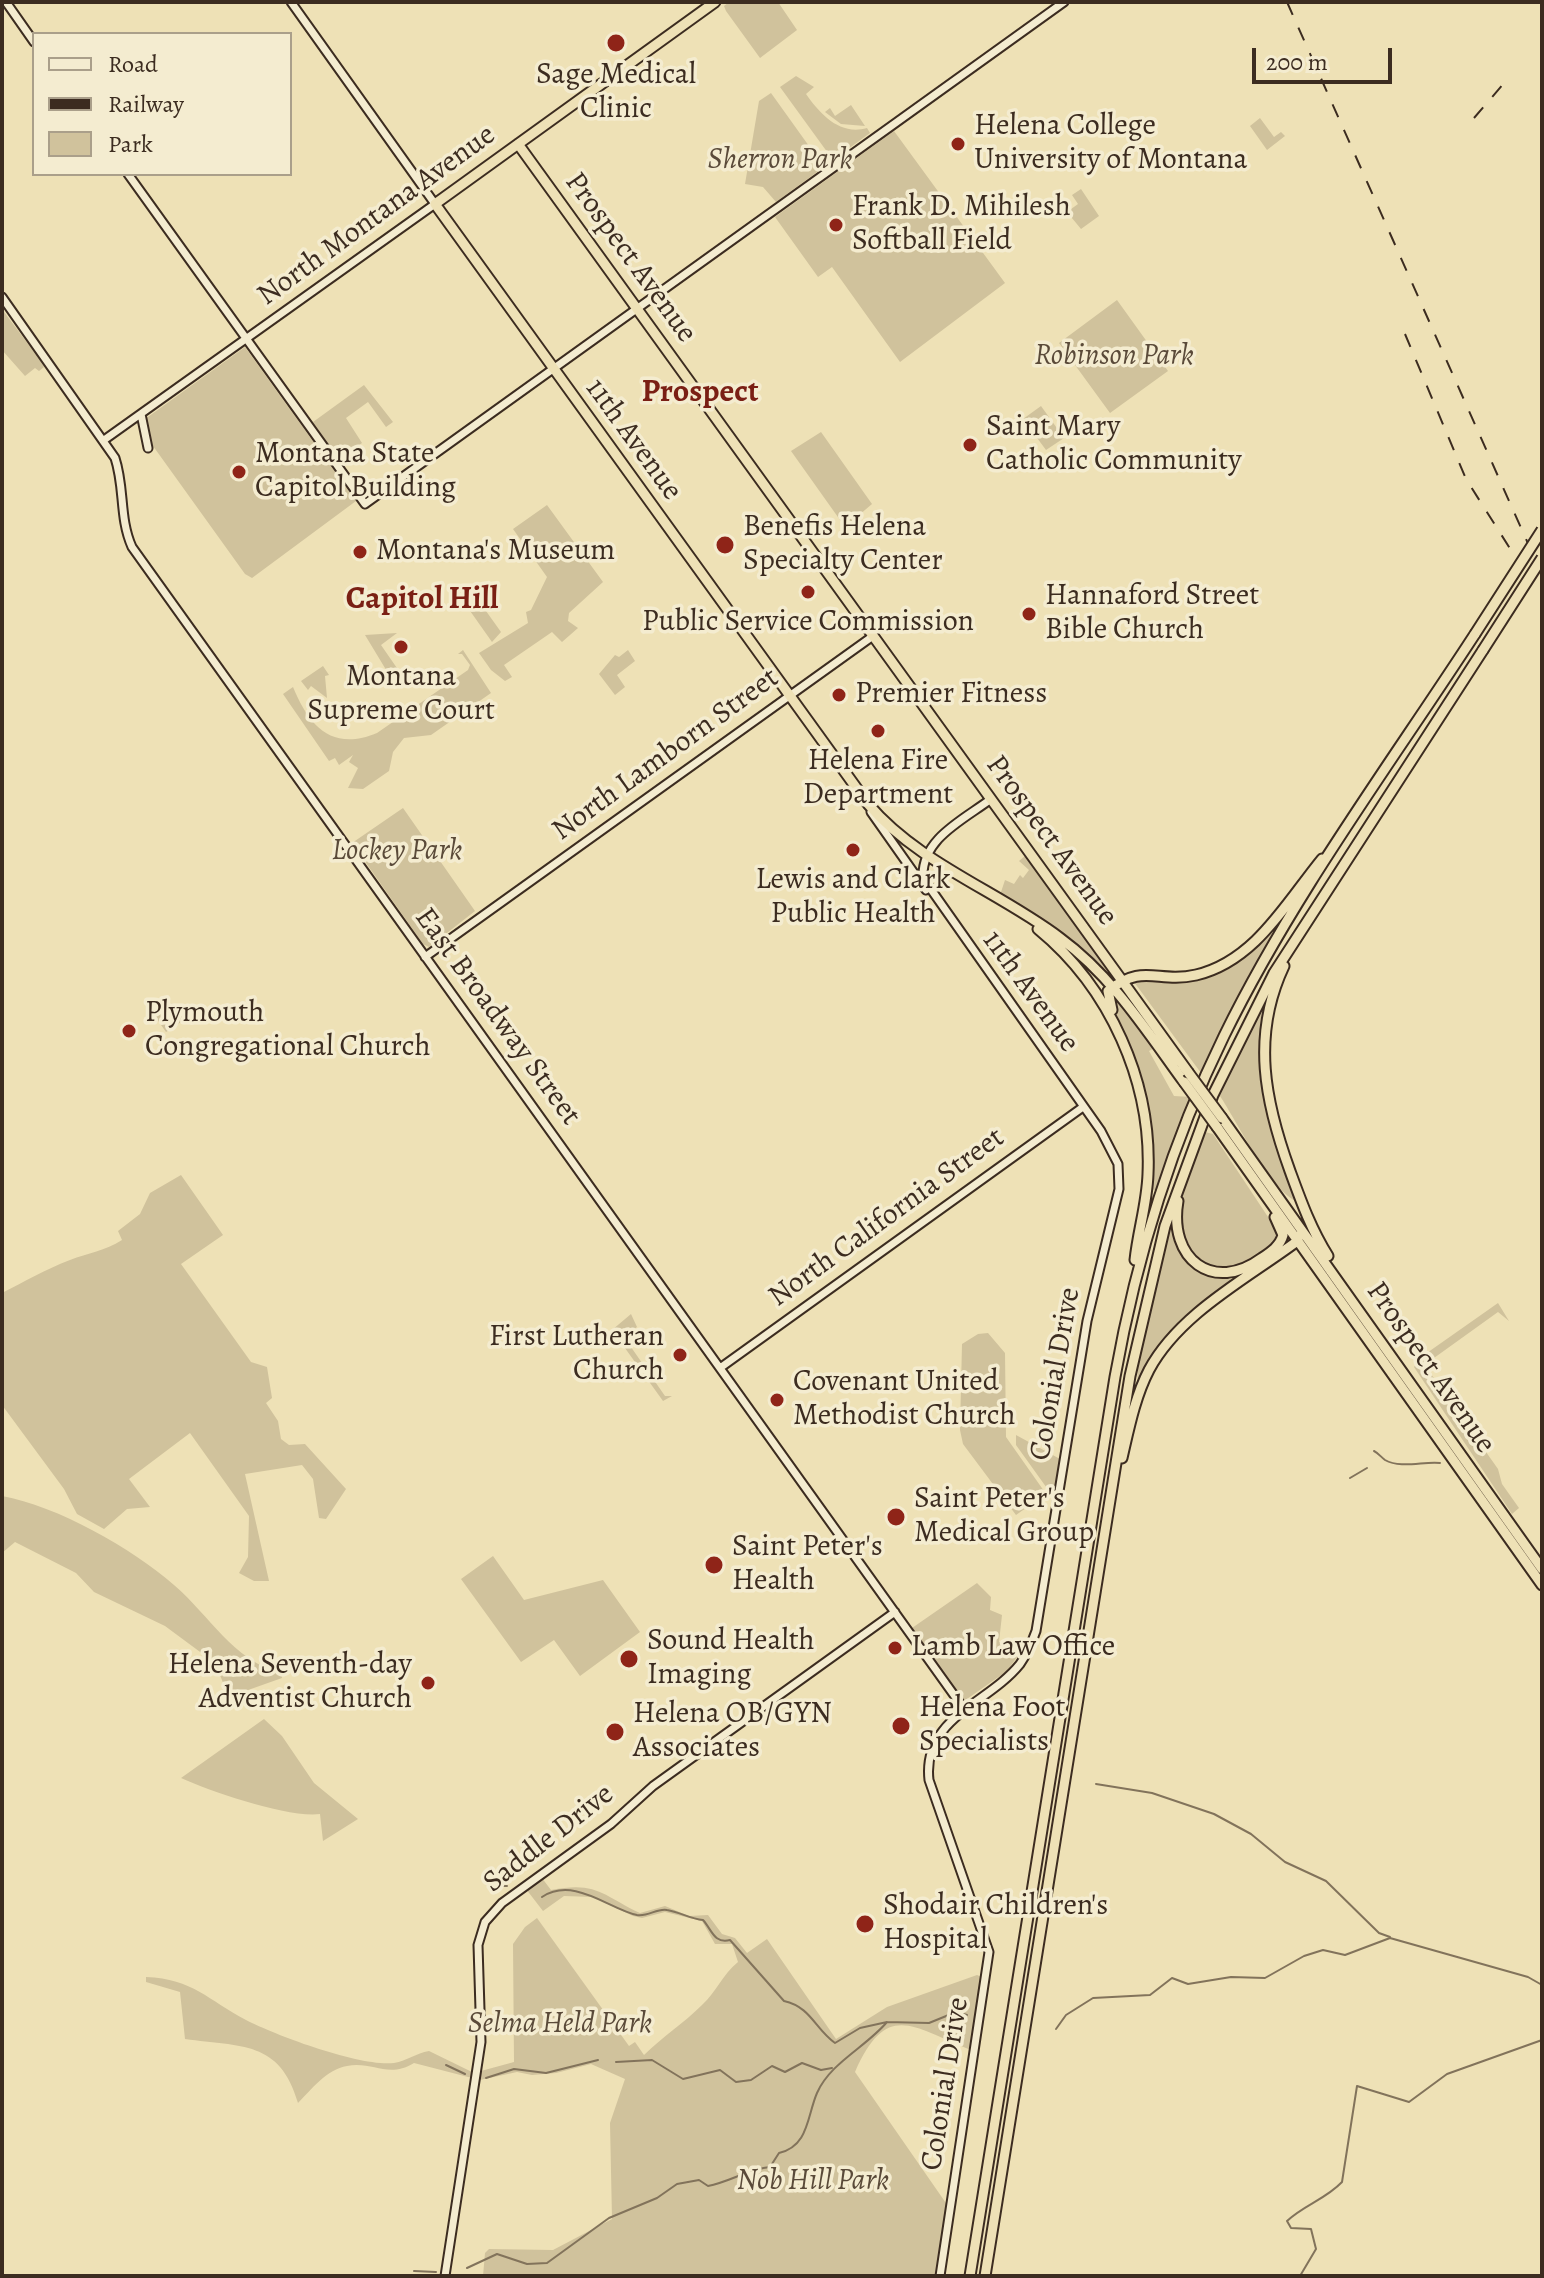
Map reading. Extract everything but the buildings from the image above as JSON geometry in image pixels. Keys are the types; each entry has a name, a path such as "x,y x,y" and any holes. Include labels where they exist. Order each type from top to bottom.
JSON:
{"highway":[{"name":"North Montana Avenue","path":"435,204 715,2"},
{"name":"Prospect Avenue","path":"518,144 1122,980 1186,1077"},
{"name":"11th Avenue","path":"435,204 861,796"},
{"path":"970,2276 1115,1377 1136,1276 1171,1161 1213,1058 1273,944 1542,530"},
{"path":"985,2276 1109,1503 1143,1309 1165,1226 1193,1144 1238,1042 1303,925 1542,558"},
{"name":"Prospect Avenue","path":"861,796 889,826 927,854 1068,944 1113,987 1298,1223 1542,1569"},
{"path":"1136,1276 1135,1256 1148,1170 1147,1129 1137,1079 1107,1000 1108,991 1122,980 1140,974 1189,976 1232,961 1255,941 1339,843"},
{"path":"1004,902 1050,939 1086,979 1115,1026 1137,1079"},
{"path":"1303,925 1270,1006 1263,1054 1267,1098 1311,1227 1363,1314"},
{"name":"Prospect Avenue","path":"1219,1122 1231,1147 1542,1585"},
{"path":"1193,1144 1178,1200 1177,1230 1194,1262 1220,1274 1237,1273 1251,1266 1276,1247 1283,1235 1231,1147"},
{"path":"1109,1503 1139,1393 1161,1351 1191,1319 1298,1240 1298,1223"}],"street":[{"path":"6,2 32,39"},
{"name":"11th Avenue","path":"291,2 435,204"},
{"path":"129,176 365,504 1064,2"},
{"name":"North Montana Avenue","path":"104,440 435,204"},
{"name":"East Broadway Street","path":"2,297 104,440 120,477 123,526 132,547 964,1709"},
{"path":"141,414 148,448"},
{"name":"North Lamborn Street","path":"425,957 873,636"},
{"name":"11th Avenue","path":"861,796 919,882 939,905"},
{"path":"927,854 932,843 991,799"},
{"name":"11th Avenue","path":"927,854 923,878 939,905 1083,1107"},
{"name":"North California Street","path":"720,1368 1083,1107"},
{"name":"Colonial Drive","path":"940,2276 990,1966 984,1930 928,1769 938,1736 964,1709 1021,1663 1036,1631 1087,1321 1119,1189 1116,1157 1083,1107"},
{"name":"Saddle Drive","path":"445,2276 481,2042 478,1945 485,1922 502,1903 611,1824 653,1786 895,1612"}],"green space":[{"path":"729,2 778,2 797,30 760,58 726,11 724,6"},
{"path":"796,76 814,87 806,94 832,122 848,129 867,128 870,133 833,160 780,87"},
{"name":"Sherron Park","path":"771,93 824,167 776,202 763,187 745,184 759,101"},
{"path":"851,105 865,126 841,124 825,112 830,108 835,116"},
{"path":"1260,118 1274,137 1281,132 1285,136 1267,150 1250,126"},
{"path":"894,131 1005,283 900,362 832,267 818,277 775,217"},
{"path":"1081,189 1099,216 1081,229 1067,212 1078,204 1072,195"},
{"name":"Robinson Park","path":"1117,300 1168,371 1110,413 1059,343"},
{"path":"4,312 41,361 44,367 39,371 35,368 25,376 2,350"},
{"path":"245,347 356,501 252,578 245,574 148,439 145,419"},
{"path":"364,385 393,422 386,427 368,402 346,418 362,443 339,460 313,422"},
{"path":"1041,406 1064,438 1046,450 1023,419"},
{"path":"821,432 872,504 845,527 791,451"},
{"path":"547,505 603,582 569,613 568,621 578,628 562,642 552,632 504,665 512,677 505,681 491,670 479,653 528,623 526,612 531,610 547,577 513,529"},
{"path":"474,603 481,604 501,632 492,642 468,608"},
{"path":"397,633 381,645 399,671 388,673 365,635"},
{"path":"463,650 491,693 431,735 404,738 393,752 389,771 363,789 348,788 358,768 349,762 353,755 339,765 335,758 329,761 283,694 293,687 307,713 324,732 347,739 361,738 377,733 468,670 470,665 462,654 458,654"},
{"path":"628,650 635,661 617,675 625,687 615,695 599,674 615,655 619,657"},
{"path":"323,666 329,675 325,676 327,698 311,686 308,690 301,681"},
{"name":"Lockey Park","path":"403,808 475,911 429,947 423,944 352,843"},
{"path":"1025,856 1114,975 1110,978 1000,895 1005,880 1014,884 1020,875 1023,878 1029,870 1019,861"},
{"path":"1270,930 1274,935 1201,1073 1134,982 1211,974 1244,956"},
{"path":"1269,998 1263,1025 1263,1076 1273,1127 1298,1202 1288,1196 1266,1171 1220,1096"},
{"path":"1120,1000 1154,1048 1149,1051 1174,1096 1191,1097 1156,1191 1151,1188 1150,1140 1143,1095 1112,1007"},
{"path":"172,1003 184,1020 166,1032 154,1015"},
{"path":"1205,1132 1213,1134 1278,1232 1267,1251 1250,1262 1208,1269 1184,1237 1180,1221 1181,1204"},
{"path":"181,1175 223,1235 181,1264 251,1362 267,1367 272,1398 266,1403 278,1421 281,1439 289,1445 305,1444 346,1489 326,1519 319,1518 313,1479 302,1465 245,1474 269,1581 254,1581 239,1573 248,1557 249,1516 190,1433 129,1479 150,1507 127,1509 104,1529 77,1514 64,1489 2,1405 2,1293 52,1267 122,1240 118,1231 140,1214 150,1193"},
{"path":"1171,1225 1206,1273 1228,1277 1233,1283 1183,1322 1137,1387 1139,1347"},
{"path":"1498,1303 1509,1321 1498,1312 1427,1363 1426,1367 1498,1469 1502,1484 1519,1508 1512,1514 1414,1367 1424,1355"},
{"path":"631,1314 637,1327 624,1337 665,1396 672,1396 663,1401 612,1330"},
{"path":"988,1333 1005,1353 1006,1437 1044,1491 1043,1496 1016,1515 963,1444 960,1430 962,1344 978,1334"},
{"path":"1016,1435 1060,1459 1055,1493 1049,1491 1016,1445"},
{"path":"2,1496 46,1509 116,1543 174,1585 248,1658 281,1674 282,1678 234,1695 224,1685 215,1663 165,1626 94,1592 76,1573 15,1542 2,1553"},
{"path":"493,1556 524,1600 603,1580 640,1632 580,1676 554,1640 521,1662 461,1579"},
{"path":"977,1583 991,1597 990,1610 1002,1615 999,1642 1025,1646 1007,1671 964,1701 912,1628"},
{"path":"264,1719 282,1736 314,1783 358,1819 323,1841 320,1814 270,1808 181,1778"},
{"name":"Nob Hill Park","path":"542,1878 551,1890 579,1887 598,1891 640,1913 665,1906 689,1916 708,1915 722,1934 735,1938 747,1953 767,1939 836,2039 887,2007 977,1975 982,1977 971,2050 917,2028 903,2025 890,2027 878,2035 867,2049 855,2072 948,2206 937,2276 483,2276 485,2253 489,2249 553,2250 612,2219 610,2123 625,2079 591,2064 556,2073 532,2075 517,2072 480,2080 481,2071 514,2062 513,1944 525,1927 537,1918 629,2046 635,2042 644,2055 702,2005 738,1962 732,1944 715,1944 702,1921 665,1912 642,1918 593,1897 564,1896 543,1911 526,1889"},
{"path":"146,1977 188,1986 246,2020 319,2049 379,2063 399,2062 429,2051 472,2072 472,2078 414,2063 396,2070 347,2066 326,2076 298,2103 290,2082 269,2057 241,2046 185,2039 180,1992 146,1982"}],"waterway":[{"path":"1374,1451 1391,1463 1440,1463"},
{"path":"1350,1478 1367,1468"},
{"path":"1096,1784 1152,1793 1214,1814 1251,1834 1285,1862 1326,1881 1379,1933 1390,1937"},
{"path":"494,1886 507,1886"},
{"path":"542,1897 566,1890 591,1896 637,1915 667,1910 703,1920 717,1938 730,1940 784,2001 801,2008 835,2043 860,2028 887,2022"},
{"path":"1056,2029 1066,2015 1093,1998 1150,1995 1172,1978 1188,1984 1231,1977 1265,1978 1304,1956 1323,1950 1345,1955 1390,1938 1528,1977 1542,1985"},
{"path":"467,2268 497,2254 527,2264 547,2263 609,2218 657,2198 677,2184 699,2180 708,2186 770,2167 779,2153 789,2149 802,2137 817,2093 830,2073 887,2022 929,2023 956,2012 967,2015"},
{"path":"1300,2276 1316,2249 1311,2229 1291,2228 1287,2221 1342,2182 1357,2086 1409,2102 1447,2074 1542,2040"},
{"path":"486,2078 514,2069 546,2073 598,2060"},
{"path":"616,2062 652,2060 683,2079 720,2070 736,2082 751,2080 772,2066 785,2072 802,2063 821,2070 832,2068"},
{"path":"446,2065 465,2074"},
{"path":"414,2271 436,2272"}],"railway":[{"path":"1287,2 1542,575"},
{"path":"1474,118 1505,82"},
{"path":"1405,334 1466,479 1523,569"}],"place":[{"name":"Sage Medical Clinic","path":"616,43"},
{"name":"Helena College University of Montana","path":"958,144"},
{"name":"Frank D. Mihilesh Softball Field","path":"836,225"},
{"name":"Saint Mary Catholic Community","path":"970,445"},
{"name":"Montana State Capitol Building","path":"239,472"},
{"name":"Benefis Helena Specialty Center","path":"725,545"},
{"name":"Montana's Museum","path":"360,552"},
{"name":"Public Service Commission","path":"808,592"},
{"name":"Hannaford Street Bible Church","path":"1029,614"},
{"name":"Montana Supreme Court","path":"401,647"},
{"name":"Premier Fitness","path":"839,695"},
{"name":"Helena Fire Department","path":"878,731"},
{"name":"Lewis and Clark Public Health","path":"853,850"},
{"name":"Plymouth Congregational Church","path":"129,1031"},
{"name":"First Lutheran Church","path":"680,1355"},
{"name":"Covenant United Methodist Church","path":"777,1400"},
{"name":"Saint Peter's Medical Group","path":"896,1517"},
{"name":"Saint Peter's Health","path":"714,1565"},
{"name":"Lamb Law Office","path":"895,1648"},
{"name":"Sound Health Imaging","path":"629,1659"},
{"name":"Helena Seventh-day Adventist Church","path":"428,1683"},
{"name":"Helena Foot Specialists","path":"901,1726"},
{"name":"Helena OB/GYN Associates","path":"615,1732"},
{"name":"Shodair Children's Hospital","path":"865,1924"}],"district":[{"name":"Prospect","path":"700,393"},
{"name":"Capitol Hill","path":"422,600"}],"park label":[{"name":"Selma Held Park","path":"560,2025"}]}
